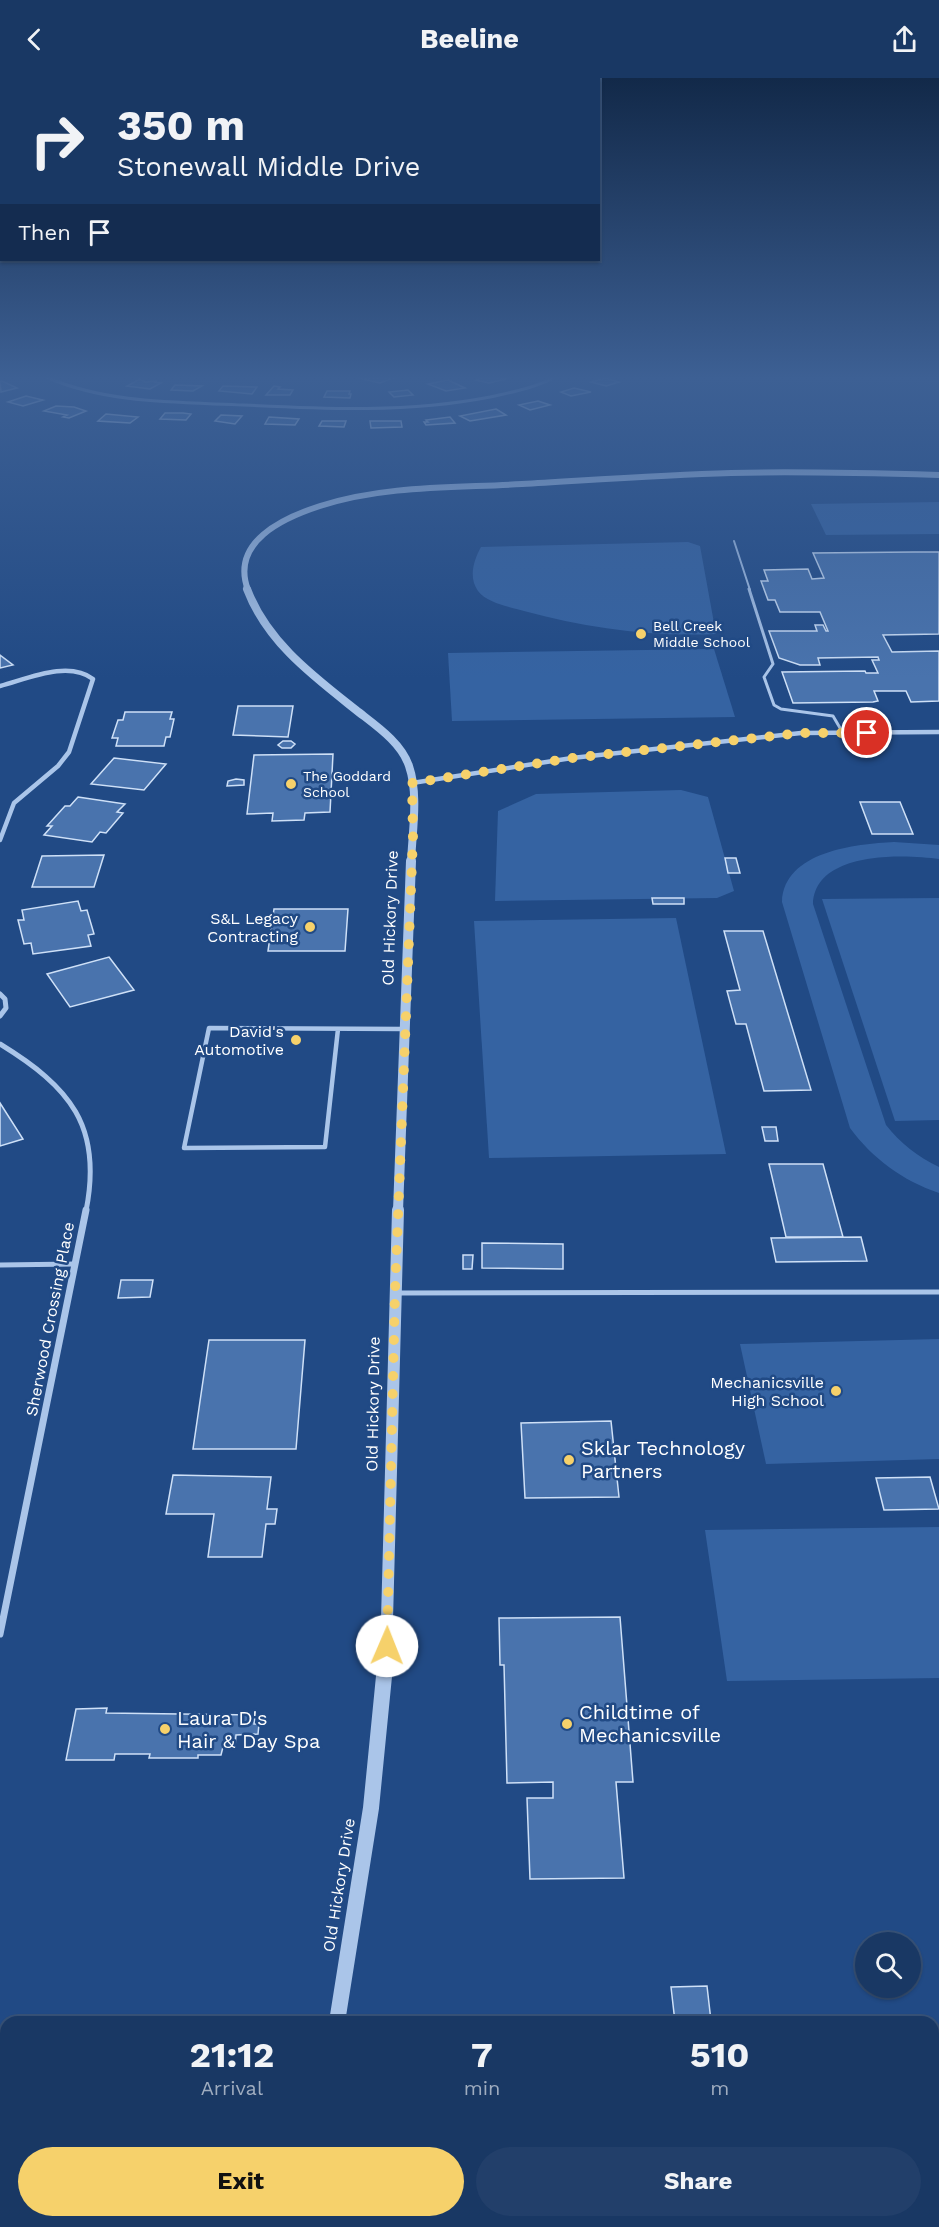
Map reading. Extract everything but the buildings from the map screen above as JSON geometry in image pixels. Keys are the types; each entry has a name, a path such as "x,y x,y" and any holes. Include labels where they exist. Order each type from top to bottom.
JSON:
{"street":[{"name":"Old Hickory Drive","path":"338,2016 371,1808 387,1646 395,1293 413,837 412,783 408,764 384,732 291,656 274,637 250,598 243,572 243,561 257,540 277,524 294,515 341,500 429,489 648,477"},
{"path":"0,686 62,671 82,671 90,674 93,679 69,752 58,766 14,803 0,840"},
{"path":"412,783 572,758 801,733 939,732"},
{"path":"0,993 6,1008 0,1016"},
{"name":"Sherwood Crossing Place","path":"0,1044 48,1077 75,1106 86,1132 92,1161 91,1184 3,1606 0,1634"}],"lane":[{"path":"734,541 772,664 765,677 774,705 781,709 833,716 843,733"},
{"path":"338,1029 325,1147 184,1148 209,1028 406,1029"},
{"path":"0,1265 75,1263"},
{"path":"395,1293 939,1292"}],"shaded area":[{"path":"939,502 939,534 826,535 811,504"},
{"path":"688,542 700,546 716,634 643,633 595,627 548,617 493,602 478,591 473,580 474,563 481,547"},
{"path":"714,649 735,717 452,721 448,653"},
{"path":"681,790 708,797 734,891 717,898 495,901 498,811 536,794"},
{"path":"894,842 939,845 939,859 884,857 844,865 828,874 818,887 813,904 886,1125 910,1149 939,1167 939,1193 913,1182 878,1159 850,1128 782,902 786,885 795,871 808,861 842,848"},
{"path":"939,898 939,1120 895,1121 822,899"},
{"path":"676,918 726,1154 489,1158 474,921"},
{"path":"939,1339 939,1459 766,1464 740,1344"},
{"path":"939,1527 939,1678 727,1681 705,1530"}],"place":[{"name":"Bell Creek Middle School","path":"641,634"},
{"name":"The Goddard School","path":"291,784"},
{"name":"S&L Legacy Contracting","path":"310,927"},
{"name":"David's Automotive","path":"296,1040"},
{"name":"Mechanicsville High School","path":"836,1391"},
{"name":"Sklar Technology Partners","path":"569,1460"},
{"name":"Childtime of Mechanicsville","path":"567,1724"},
{"name":"Laura D's Hair & Day Spa","path":"165,1729"}],"route":[{"path":"387,1646 395,1293 413,837 412,783 572,758 801,733 867,733"}]}
